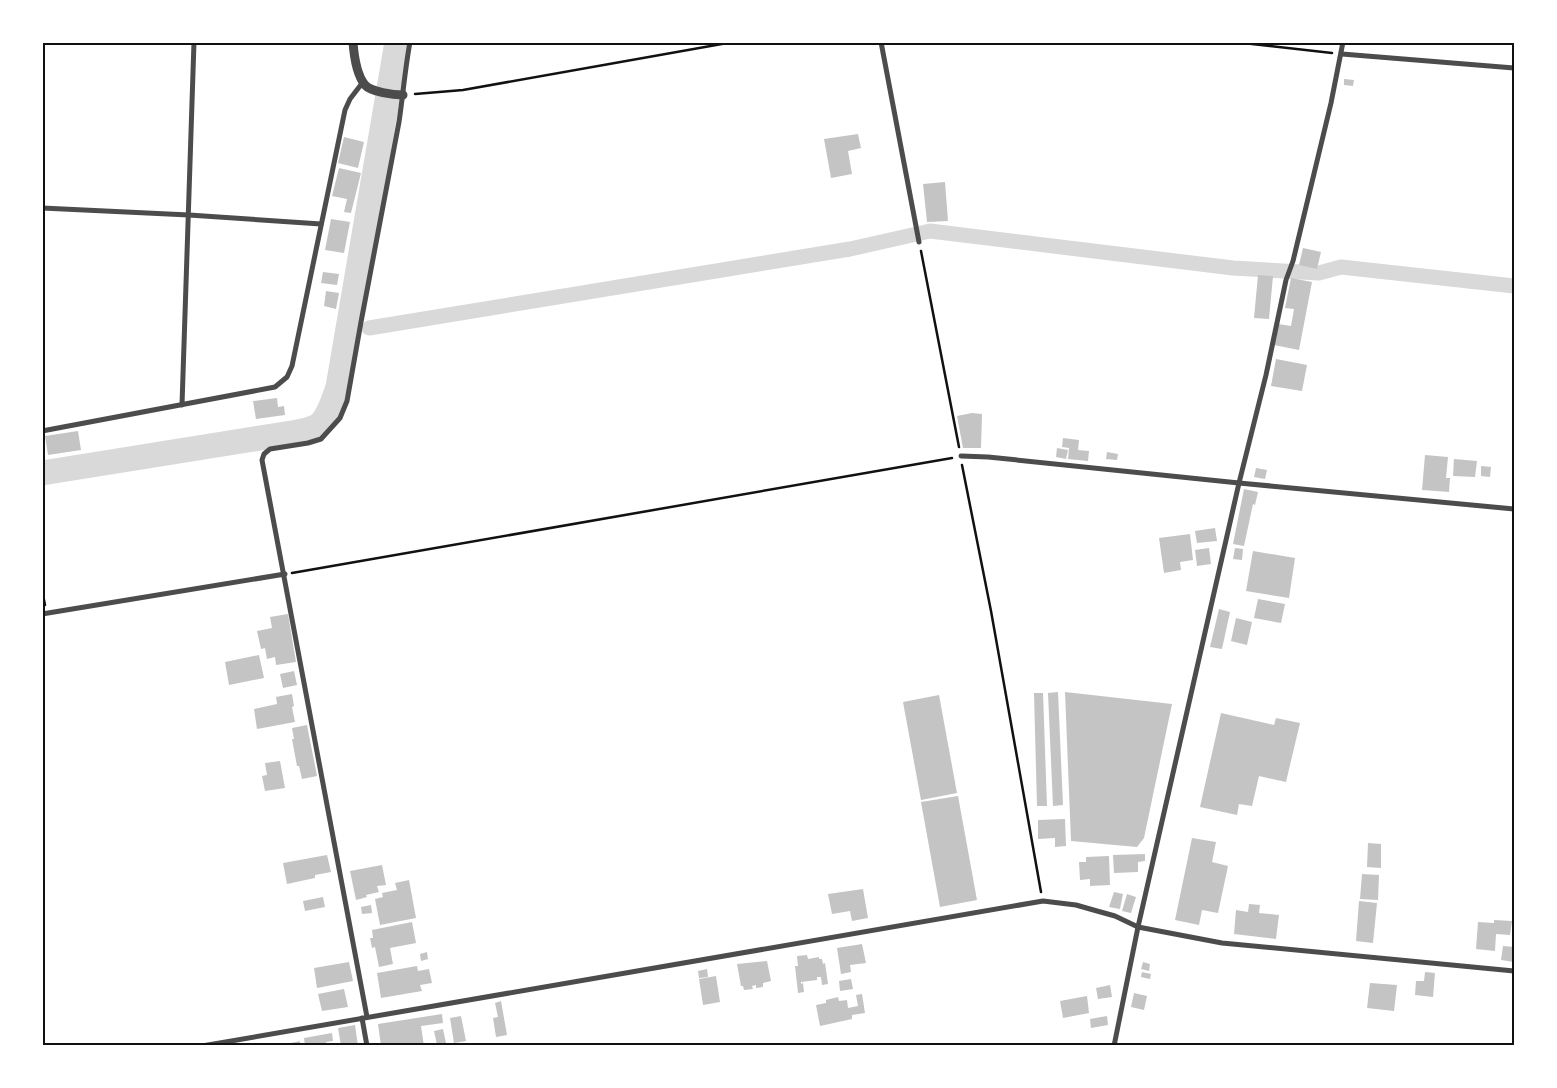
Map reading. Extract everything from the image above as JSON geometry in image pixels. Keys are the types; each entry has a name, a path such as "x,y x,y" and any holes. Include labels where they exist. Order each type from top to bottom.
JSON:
{"street":[{"path":"182,405 194,42"},
{"path":"353,42 359,75 366,86 379,91 400,95"},
{"path":"367,1046 365,1017 326,798 262,460 264,454 270,449 321,439 340,418 347,401 410,42"},
{"path":"881,42 919,242"},
{"path":"1114,1046 1138,927 1239,483 1266,375 1286,280 1293,261 1331,103 1343,42"},
{"path":"1342,54 1514,68"},
{"path":"42,431 275,387 287,377 292,366 344,110 363,82"},
{"path":"42,208 320,224"},
{"path":"961,456 988,457 1514,509"},
{"path":"45,614 285,574"},
{"path":"202,1046 1043,902 1076,906 1097,911 1138,927 1222,943 1514,971"}],"path":[{"path":"400,95 463,90 733,42"},
{"path":"1234,42 1342,54"},
{"path":"919,242 991,611 1043,902"},
{"path":"285,574 961,456"},
{"path":"42,590 45,614"}],"building":[{"path":"1344,79 1354,80 1353,86 1344,85"},
{"path":"858,134 861,148 848,151 852,174 831,178 824,139"},
{"path":"344,137 364,142 358,168 338,163"},
{"path":"339,168 361,173 351,213 344,212 347,199 332,196"},
{"path":"945,182 948,221 927,222 923,184"},
{"path":"331,219 350,222 344,253 325,250"},
{"path":"1303,248 1321,252 1317,269 1299,265"},
{"path":"323,272 339,274 337,285 321,283"},
{"path":"1258,275 1273,276 1269,319 1254,318"},
{"path":"1291,278 1312,282 1299,350 1274,345 1278,324 1291,326 1294,309 1285,308"},
{"path":"326,291 339,293 336,309 324,306"},
{"path":"1276,359 1307,365 1302,391 1271,386"},
{"path":"277,398 278,407 284,406 285,415 256,419 253,401"},
{"path":"972,413 982,414 981,448 963,448 957,416"},
{"path":"78,431 81,450 48,455 45,436"},
{"path":"1063,438 1079,440 1078,450 1089,451 1088,461 1068,459 1069,448 1062,447"},
{"path":"1057,448 1068,450 1066,459 1056,457"},
{"path":"1107,452 1118,454 1117,460 1106,459"},
{"path":"1425,455 1448,457 1446,478 1450,478 1449,492 1422,490"},
{"path":"1454,459 1477,461 1475,477 1453,476"},
{"path":"1481,466 1491,467 1490,477 1481,476"},
{"path":"1256,468 1267,470 1265,479 1254,477"},
{"path":"1244,489 1258,492 1255,505 1253,504 1244,546 1233,544"},
{"path":"1215,528 1217,541 1197,543 1195,531"},
{"path":"1190,534 1193,560 1180,562 1181,570 1164,573 1159,538"},
{"path":"1209,548 1211,564 1197,566 1195,550"},
{"path":"1235,548 1243,549 1242,560 1233,559"},
{"path":"1253,551 1295,558 1289,598 1246,591"},
{"path":"1258,599 1285,604 1281,623 1254,618"},
{"path":"1219,609 1230,612 1222,649 1210,647"},
{"path":"288,614 296,662 276,665 275,657 267,659 265,648 261,649 257,631 272,628 270,617"},
{"path":"1236,618 1252,622 1247,645 1231,641"},
{"path":"259,655 264,678 229,685 225,662"},
{"path":"294,671 297,685 283,688 280,674"},
{"path":"1058,692 1063,805 1053,806 1048,693"},
{"path":"1065,692 1172,704 1144,838 1137,847 1071,841"},
{"path":"1034,693 1043,693 1047,806 1037,806"},
{"path":"292,694 295,722 257,729 254,709 277,704 276,697"},
{"path":"939,695 957,793 921,800 903,702"},
{"path":"1221,713 1274,725 1276,718 1300,723 1286,782 1259,776 1252,806 1239,804 1237,815 1200,807"},
{"path":"307,725 317,776 302,779 299,766 297,766 292,728"},
{"path":"280,761 285,788 265,791 262,776 267,775 265,763"},
{"path":"958,796 977,900 940,907 921,802"},
{"path":"1065,819 1066,846 1055,847 1055,838 1038,839 1038,820"},
{"path":"1192,838 1216,842 1212,862 1228,866 1218,913 1202,910 1199,925 1175,920"},
{"path":"1368,843 1381,844 1381,868 1367,867"},
{"path":"1145,854 1145,861 1138,862 1138,872 1114,873 1113,855"},
{"path":"327,855 331,872 315,875 315,878 287,884 283,863"},
{"path":"1109,856 1110,885 1090,886 1090,879 1080,880 1079,862 1086,862 1086,857"},
{"path":"382,865 386,885 377,886 379,892 356,900 350,871"},
{"path":"1362,874 1379,875 1378,900 1360,899"},
{"path":"409,880 416,918 380,925 375,899 383,897 382,893 397,890 395,883"},
{"path":"863,889 868,918 852,921 850,911 832,914 828,894"},
{"path":"1114,892 1123,894 1120,909 1109,907"},
{"path":"1127,894 1136,897 1131,913 1122,911"},
{"path":"323,897 325,907 305,911 303,901"},
{"path":"1359,901 1377,903 1373,943 1356,941"},
{"path":"1249,904 1260,905 1259,913 1279,915 1276,939 1234,934 1236,910 1248,912"},
{"path":"371,905 372,913 362,914 361,907"},
{"path":"1494,920 1512,921 1510,935 1496,934 1495,951 1476,949 1478,922 1494,923"},
{"path":"412,922 416,943 390,948 393,964 379,967 375,947 372,948 370,938 373,938 372,930"},
{"path":"862,944 866,963 850,965 851,972 841,974 837,948"},
{"path":"1503,946 1514,947 1514,962 1501,960"},
{"path":"427,952 428,959 421,961 420,954"},
{"path":"807,955 808,959 819,957 819,959 822,959 823,964 825,963 828,984 822,985 821,977 817,977 817,980 801,982 801,984 803,983 804,992 798,993 795,966 798,966 797,956"},
{"path":"767,961 771,981 763,983 763,987 756,988 756,985 752,986 753,989 744,990 743,986 741,986 737,964"},
{"path":"349,962 353,981 317,988 314,968"},
{"path":"1143,962 1150,964 1149,971 1141,969"},
{"path":"417,966 418,971 429,969 432,983 420,985 422,991 381,998 377,973"},
{"path":"707,969 708,977 699,978 698,971"},
{"path":"1142,972 1151,974 1150,979 1141,977"},
{"path":"1425,972 1435,973 1433,997 1415,995 1416,981 1424,981"},
{"path":"716,976 720,1002 703,1005 699,979"},
{"path":"851,979 853,989 840,991 839,981"},
{"path":"1370,983 1397,985 1394,1011 1367,1008"},
{"path":"1110,985 1112,997 1098,999 1096,988"},
{"path":"344,989 348,1007 322,1011 318,994"},
{"path":"1134,993 1147,996 1144,1010 1131,1007"},
{"path":"862,994 865,1013 852,1015 852,1019 820,1026 816,1005 826,1003 826,1000 838,997 839,1001 847,1000 848,1008 858,1006 856,995"},
{"path":"1087,996 1089,1013 1063,1018 1060,1001"},
{"path":"501,1001 507,1035 496,1037 493,1018 498,1017 495,1003"},
{"path":"442,1014 443,1023 421,1026 424,1046 381,1046 378,1024"},
{"path":"461,1016 466,1041 454,1043 450,1018"},
{"path":"1107,1016 1108,1025 1091,1028 1090,1019"},
{"path":"355,1025 358,1046 341,1046 338,1028"},
{"path":"443,1029 446,1043 437,1045 434,1031"},
{"path":"332,1033 333,1041 326,1042 327,1046 305,1046 304,1038"},
{"path":"300,1041 300,1046 282,1046 282,1045"}],"waterway":[{"path":"42,473 307,430 321,423 327,415 338,387 397,42"},
{"path":"369,328 850,249 930,231 1233,268 1319,273 1341,267 1514,286"}]}
